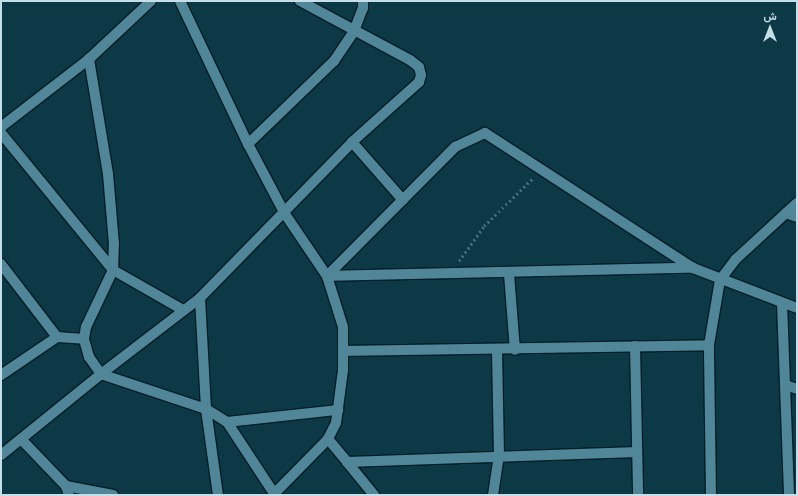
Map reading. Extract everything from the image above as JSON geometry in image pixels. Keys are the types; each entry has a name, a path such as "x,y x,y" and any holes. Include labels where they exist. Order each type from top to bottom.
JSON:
{"street":[{"path":"1,127 89,59 151,1"},
{"path":"89,59 108,174 114,244 113,270 86,327 84,339 89,358 101,374 206,408 227,422 274,494 328,439 336,423 344,351 343,327 327,276 285,214 248,144 180,1"},
{"path":"1,455 101,374 200,298 285,214 352,142 419,82 421,75 418,67 410,60 300,1"},
{"path":"248,144 334,61 354,31 363,1"},
{"path":"327,276 455,147 485,133 543,169 693,268 720,280 797,308"},
{"path":"1,134 113,270 183,310"},
{"path":"352,142 403,200"},
{"path":"711,495 709,345 720,280 736,259 797,203"},
{"path":"786,213 797,217"},
{"path":"1,264 57,337"},
{"path":"327,276 509,274 693,268"},
{"path":"509,274 515,350"},
{"path":"200,298 206,408 218,495"},
{"path":"782,303 789,495"},
{"path":"1,375 57,337 84,339"},
{"path":"344,351 515,350 709,345"},
{"path":"635,346 638,495"},
{"path":"493,495 499,455 497,350"},
{"path":"785,385 797,389"},
{"path":"227,422 338,410"},
{"path":"328,439 374,495"},
{"path":"21,440 68,490 113,495"},
{"path":"347,462 499,455 637,452"}],"path":[{"path":"450,274 484,226 543,169"}]}
